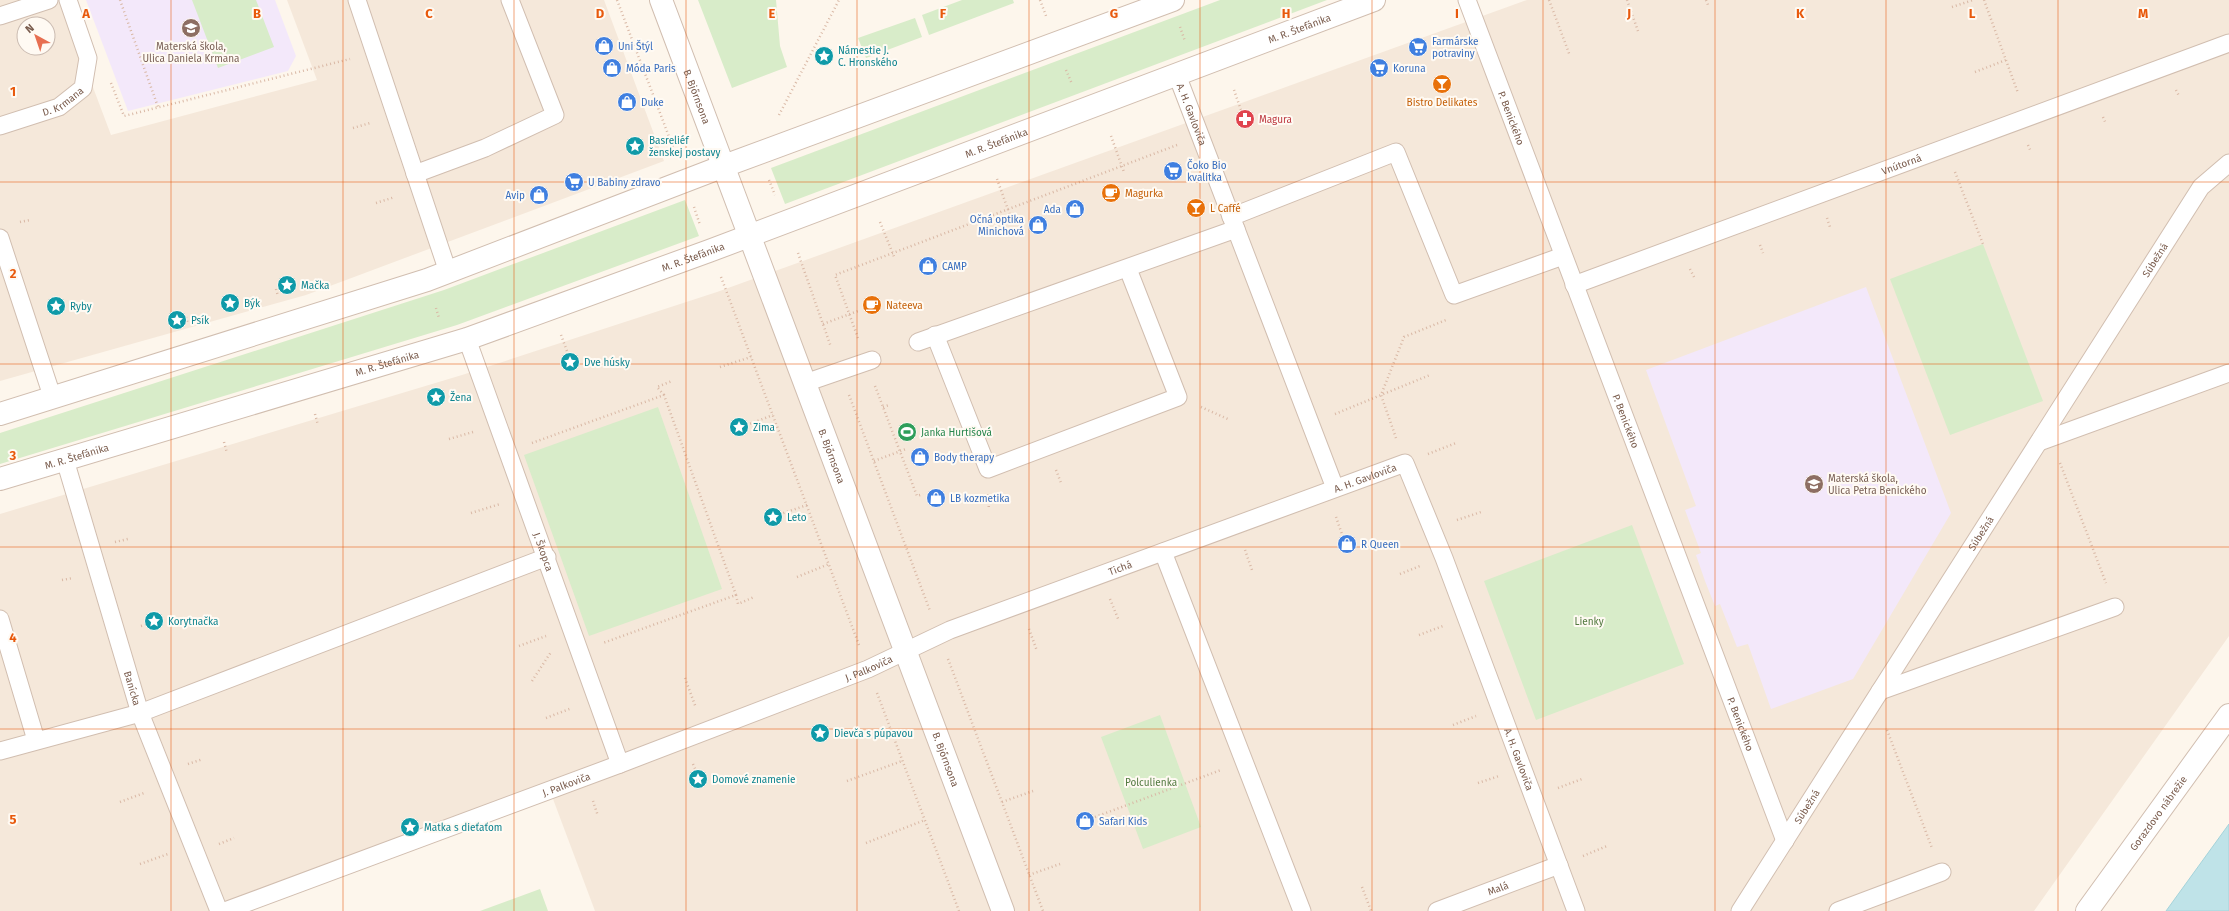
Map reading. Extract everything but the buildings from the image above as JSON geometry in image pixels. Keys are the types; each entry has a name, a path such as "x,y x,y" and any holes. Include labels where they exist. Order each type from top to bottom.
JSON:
{"street":[{"name":"B. Bjőrnsona","path":"661,0 1003,911"},
{"path":"0,414 53,399 427,280 724,166 1056,43 1151,4 1173,0"},
{"name":"M. R. Štefánika","path":"0,479 457,342 750,235 1374,0"},
{"name":"Gorazdovo nábrežie","path":"2087,911 2229,715"}],"lane":[{"path":"0,16 48,0"},
{"path":"68,0 88,58"},
{"path":"356,0 448,272"},
{"path":"415,174 485,148 555,115 510,0"},
{"name":"P. Benického","path":"1467,0 1785,841"},
{"name":"Vnútorná","path":"1574,285 2229,43"},
{"name":"D. Krmana","path":"0,126 59,107 82,88 88,58"},
{"name":"A. H. Gavloviča","path":"1177,75 1335,488 1405,463 1444,558 1576,911"},
{"path":"918,342 1128,269 1396,152 1454,295 1563,256"},
{"name":"Súbežná","path":"1740,911 1878,695 2045,440 2201,187 2229,163"},
{"path":"0,238 53,399"},
{"path":"935,335 988,469 1178,396 1128,269"},
{"name":"J. Škopca","path":"457,342 508,452 620,764"},
{"path":"805,383 872,360"},
{"path":"2045,440 2229,373"},
{"name":"Banícka","path":"65,460 140,713 219,911"},
{"name":"Tichá","path":"906,650 939,634 1335,488"},
{"path":"1163,552 1302,911"},
{"path":"0,751 140,713 547,558"},
{"path":"1878,695 2115,607"},
{"path":"0,619 36,740"},
{"name":"J. Palkoviča","path":"225,911 620,764 868,669 906,650"},
{"name":"Malá","path":"1437,911 1559,865"},
{"path":"1838,911 1942,872"}],"path":[{"path":"120,0 158,107"},
{"path":"617,0 675,152"},
{"path":"776,119 839,0"},
{"path":"1040,0 1082,110"},
{"path":"1549,0 1570,56"},
{"path":"1627,0 1638,31"},
{"path":"1706,0 1708,5"},
{"path":"1952,7 1973,0"},
{"path":"1984,0 2027,118"},
{"path":"1178,21 1187,47"},
{"path":"88,58 99,54 124,116 374,52"},
{"path":"1975,72 2006,60"},
{"path":"1234,90 1241,110"},
{"path":"1111,136 1124,172"},
{"path":"859,343 835,275 1182,142"},
{"path":"1946,148 1983,244"},
{"path":"768,176 776,198"},
{"path":"997,179 1010,215"},
{"path":"692,202 702,229"},
{"path":"880,222 895,258"},
{"path":"798,253 840,371 1043,911"},
{"path":"720,276 958,911"},
{"path":"427,280 457,342"},
{"path":"1405,463 1381,395 1404,337 1451,318 1454,295"},
{"path":"823,324 858,311"},
{"path":"561,335 571,362"},
{"path":"720,367 751,357"},
{"path":"1311,424 1430,375"},
{"path":"872,379 917,496 923,494"},
{"path":"672,381 657,387 664,395 738,604 754,597"},
{"path":"508,452 664,395"},
{"path":"1178,396 1230,420"},
{"path":"883,407 889,405"},
{"path":"314,411 318,425"},
{"path":"739,428 773,415"},
{"path":"222,438 227,453"},
{"path":"2045,440 2115,607"},
{"path":"874,461 906,449"},
{"path":"772,517 807,505"},
{"path":"1335,515 1343,536"},
{"path":"797,577 829,564"},
{"path":"580,652 736,595"},
{"path":"685,678 705,731"},
{"path":"1878,695 1942,872"},
{"path":"847,781 902,761"},
{"path":"1095,817 1244,762"},
{"path":"1002,802 1033,791"},
{"path":"866,843 925,820"},
{"path":"1029,875 1060,864"},
{"path":"1362,887 1371,911"}],"shaded area":[{"path":"0,0 60,0 111,135 317,80 287,0 604,0 664,161 306,295 0,381"},
{"name":"Materská škola, Ulica Daniela Krmana","path":"86,0 275,0 296,56 288,71 128,111"},
{"path":"1527,0 2229,0 2229,636 2034,911 595,911 547,783 232,911 0,911 0,514 462,375 717,292"},
{"name":"Materská škola, Ulica Petra Benického","path":"1866,287 1951,513 1853,679 1771,709 1748,644 1737,647 1720,604 1715,606 1705,581 1696,555 1701,553 1685,510 1696,506 1646,370"}],"green space":[{"path":"192,0 256,0 274,47 218,68"},
{"path":"698,0 776,0 780,46 787,67 732,88"},
{"path":"962,0 1013,0 1014,3 929,35 922,15"},
{"path":"1220,0 1327,0 785,204 771,168"},
{"path":"915,18 922,37 866,58 858,38"},
{"path":"685,200 699,236 457,325 0,464 0,433 444,290"},
{"path":"1983,244 2043,401 1950,435 1890,279"},
{"path":"658,407 722,589 589,636 524,455"},
{"name":"Lienky","path":"1632,525 1684,664 1536,720 1484,581"},
{"name":"Polculienka","path":"1160,715 1201,827 1143,849 1101,737"},
{"path":"540,889 548,911 480,911"}],"water":[{"path":"2229,824 2229,911 2166,911"}],"place":[{"name":"Materská škola, Ulica Daniela Krmana","path":"191,28"},
{"name":"Uni Štýl","path":"604,46"},
{"name":"Farmárske potraviny","path":"1418,47"},
{"name":"Námestie J. C. Hronského","path":"824,56"},
{"name":"Móda Paris","path":"612,68"},
{"name":"Koruna","path":"1379,68"},
{"name":"Bistro Delikates","path":"1442,84"},
{"name":"Duke","path":"627,102"},
{"name":"Magura","path":"1245,119"},
{"name":"Basreliéf ženskej postavy","path":"635,146"},
{"name":"Čoko Bio kvalitka","path":"1173,171"},
{"name":"U Babiny zdravo","path":"574,182"},
{"name":"Magurka","path":"1111,193"},
{"name":"Avip","path":"539,195"},
{"name":"L Caffé","path":"1196,208"},
{"name":"Ada","path":"1075,209"},
{"name":"Očná optika Minichová","path":"1038,225"},
{"name":"CAMP","path":"928,266"},
{"name":"Mačka","path":"287,285"},
{"name":"Býk","path":"230,303"},
{"name":"Nateeva","path":"872,305"},
{"name":"Ryby","path":"56,306"},
{"name":"Psík","path":"177,320"},
{"name":"Dve húsky","path":"570,362"},
{"name":"Žena","path":"436,397"},
{"name":"Zima","path":"739,427"},
{"name":"Janka Hurtišová","path":"907,432"},
{"name":"Body therapy","path":"920,457"},
{"name":"Materská škola, Ulica Petra Benického","path":"1814,484"},
{"name":"LB kozmetika","path":"936,498"},
{"name":"Leto","path":"773,517"},
{"name":"R Queen","path":"1347,544"},
{"name":"Korytnačka","path":"154,621"},
{"name":"Dievča s púpavou","path":"820,733"},
{"name":"Domové znamenie","path":"698,779"},
{"name":"Safari Kids","path":"1085,821"},
{"name":"Matka s dieťaťom","path":"410,827"}]}
